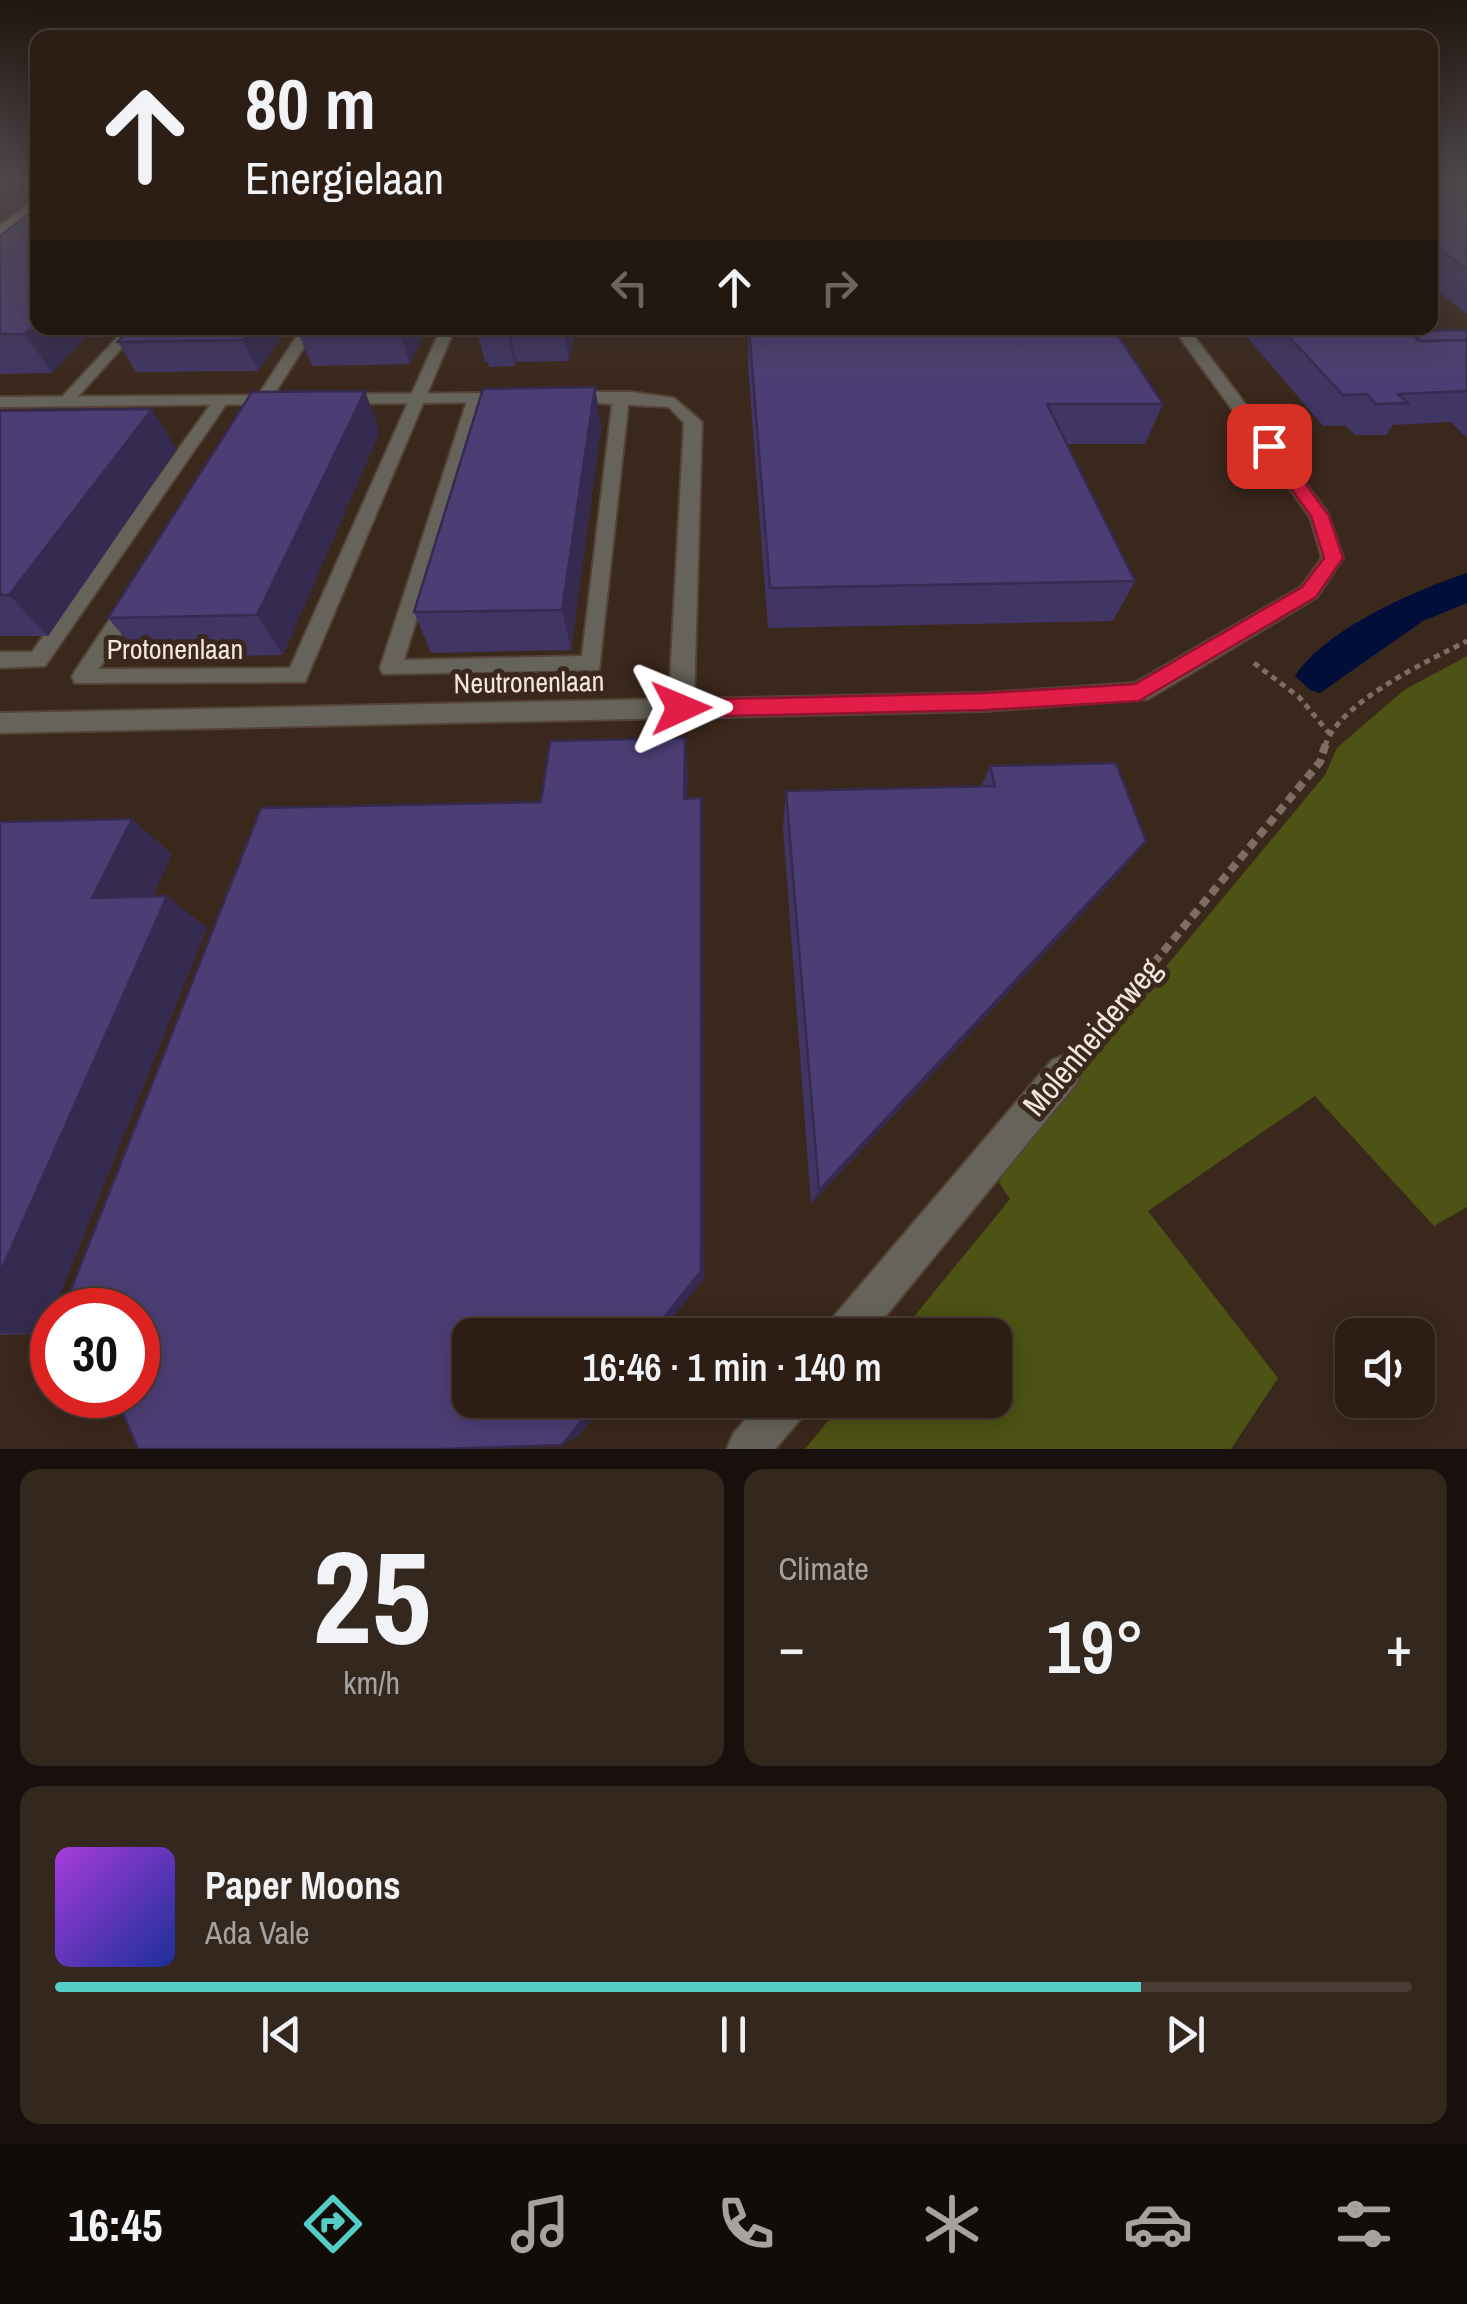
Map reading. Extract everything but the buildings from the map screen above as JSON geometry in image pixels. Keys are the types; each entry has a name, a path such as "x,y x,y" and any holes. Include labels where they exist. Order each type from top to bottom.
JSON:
{"street":[{"name":"Neutronenlaan","path":"0,723 985,702 1139,692 1227,644 1309,592 1333,558 1320,516 1185,335"},
{"path":"21,405 66,401 540,397 621,397 674,403 693,422 681,708"},
{"name":"Molenheiderweg","path":"858,1318 1064,1072"},
{"path":"748,1449 774,1418"}],"lane":[{"path":"66,401 127,335"},
{"path":"242,432 305,335"},
{"name":"Protonenlaan","path":"146,579 83,677 297,676 445,335"},
{"path":"476,398 391,668 592,664 621,397"},
{"name":"Protonenlaan","path":"0,660 38,660 221,400"},
{"path":"0,417 21,405"}],"path":[{"name":"Molenheiderweg","path":"1064,1072 1320,762 1329,733 1386,683 1467,641"},
{"path":"1227,644 1299,696 1329,733"}],"green space":[{"path":"1467,656 1467,1207 1434,1226 1315,1096 1148,1211 1278,1378 1231,1449 805,1449 830,1418 1012,1418 1012,1318 913,1318 1010,1199 999,1183 1021,1141 1325,775 1337,748 1404,690"}],"shaded area":[{"path":"1467,573 1467,603 1423,621 1320,693 1310,690 1295,676 1328,642 1373,613"}],"route":[{"path":"681,708 985,702 1139,692 1227,644 1309,592 1333,558 1320,516 1269,446"}]}
